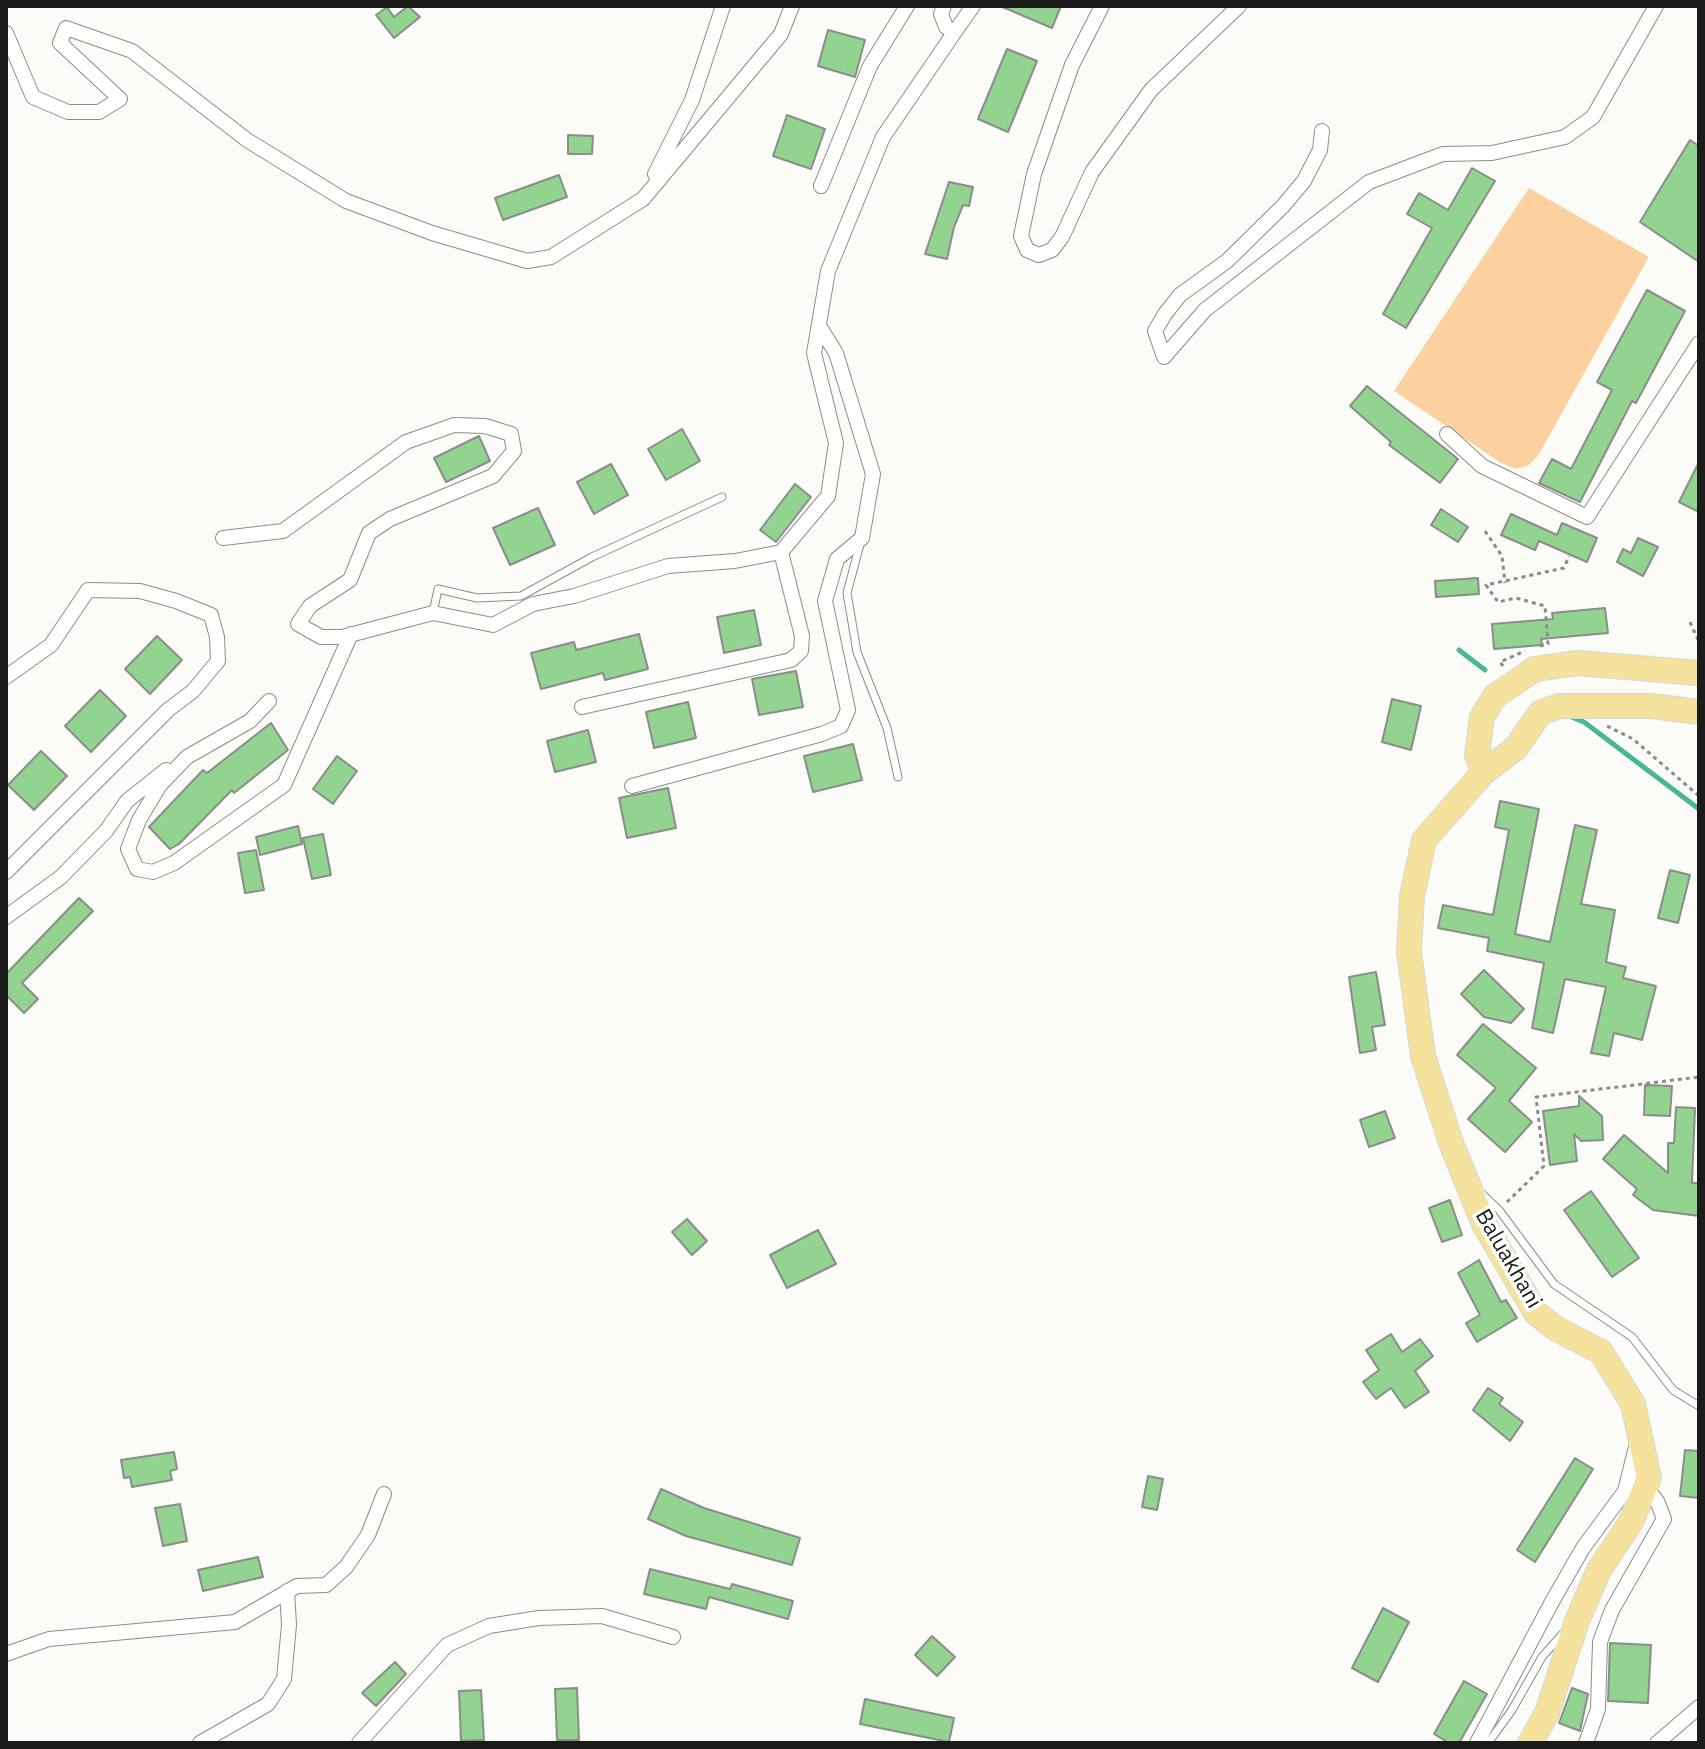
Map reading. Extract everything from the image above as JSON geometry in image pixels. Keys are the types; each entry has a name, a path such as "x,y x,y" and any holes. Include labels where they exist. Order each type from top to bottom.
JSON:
{"main road":[{"path":"1484,772 1477,755 1482,717 1495,696 1535,669 1578,663 1699,673"},
{"name":"Baluakhani","path":"1638,1439 1633,1404 1601,1352 1555,1328 1536,1313 1484,1224 1423,1056 1409,938 1412,896 1424,840 1484,772 1516,748 1540,713 1559,706 1651,706 1699,712"},
{"path":"1530,1743 1547,1713 1577,1621 1599,1570 1631,1522 1649,1478 1638,1439"}],"street":[{"path":"643,199 692,100 723,6"},
{"path":"6,33 33,97 68,112 99,112 120,99 60,43 66,28 132,51 247,140 346,201 432,233 527,261 551,257 643,199 781,34 792,6"},
{"path":"821,186 870,66 907,6"},
{"path":"944,6 941,14 946,27 954,33"},
{"path":"223,538 283,531 406,442 454,425 485,426 511,434 514,451 493,476 390,519 369,533 350,580 310,606 298,624 321,637 351,634 433,613 493,625 533,604 574,596 668,566 735,561 781,552 828,496 836,443 814,353 821,329 828,271 883,137 973,6"},
{"path":"1102,6 1072,65 1034,174 1021,236 1027,250 1039,255 1052,250 1062,237 1092,172 1151,90 1239,6"},
{"path":"1322,131 1320,150 1304,181 1283,206 1227,261 1180,295 1165,314 1155,331 1164,357 1205,310 1369,182 1443,154 1492,153 1565,137 1584,124 1593,117 1618,78 1656,6"},
{"path":"632,786 841,726 848,710 825,601 837,559 862,538 873,474 836,353 821,329"},
{"path":"1447,434 1482,466 1587,517 1699,343"},
{"path":"582,707 791,660 801,651 802,636 781,552"},
{"path":"6,677 51,645 88,590 140,591 176,601 211,615 217,637 218,661 193,691 168,710 6,872"},
{"path":"187,757 160,785 139,820 128,849 137,869 153,872 174,863 284,785 351,634"},
{"path":"6,917 61,877 106,831 127,801 187,757 250,721 269,701"},
{"name":"Baluakhani","path":"1477,1743 1583,1548 1625,1491 1638,1439"},
{"path":"1586,1743 1598,1709 1600,1642 1612,1610 1664,1519 1657,1501 1645,1486"},
{"path":"6,1654 49,1639 235,1622 297,1586 326,1585 346,1567 368,1535 384,1494"},
{"path":"200,1743 268,1704 284,1679 289,1625 287,1591"},
{"path":"359,1743 447,1645 489,1626 539,1618 602,1616 673,1637"},
{"path":"1657,1743 1699,1707"}],"lane":[{"path":"433,613 438,589 477,598 521,596 592,557 722,497"},
{"path":"862,538 847,593 857,652 887,728 898,777"},
{"path":"1467,1180 1499,1210 1554,1284 1632,1337 1673,1390 1699,1406"},
{"path":"1488,1743 1512,1710 1542,1657 1577,1621"}],"path":[{"path":"1485,531 1502,556 1505,583"},
{"path":"1548,644 1545,606 1516,598 1498,602 1486,585 1564,568 1569,556"},
{"path":"1690,622 1699,642"},
{"path":"1607,726 1633,739 1699,796"},
{"path":"1499,1210 1544,1166 1536,1097 1699,1077"}],"shaded area":[{"path":"1529,188 1649,257 1538,456 1529,465 1516,469 1501,463 1394,391"}],"building":[{"path":"408,6 420,17 394,38 376,15 387,7 394,17"},
{"path":"1000,6 1061,6 1052,28"},
{"path":"828,30 865,40 855,77 818,66"},
{"path":"1007,49 1037,61 1008,132 978,119"},
{"path":"787,115 825,129 811,169 773,156"},
{"path":"568,135 593,136 592,154 568,154"},
{"path":"1690,140 1699,146 1699,262 1640,222"},
{"path":"1472,168 1495,181 1406,328 1383,314 1432,228 1407,214 1419,193 1448,210"},
{"path":"559,175 567,197 503,220 495,198"},
{"path":"949,182 973,187 969,206 963,205 954,227 947,259 925,254"},
{"path":"1647,290 1685,311 1636,403 1632,401 1580,502 1539,483 1552,459 1571,469 1612,390 1597,382"},
{"path":"1367,386 1458,459 1440,483 1389,445 1391,442 1350,406"},
{"path":"682,429 700,461 666,480 648,449"},
{"path":"479,436 490,461 446,482 434,458"},
{"path":"1699,462 1699,512 1679,502"},
{"path":"611,464 628,495 594,514 577,482"},
{"path":"795,484 811,497 776,542 760,530"},
{"path":"538,508 555,545 510,565 493,528"},
{"path":"1441,509 1468,527 1458,542 1431,525"},
{"path":"1511,514 1557,535 1562,523 1597,538 1587,562 1539,541 1535,550 1501,535"},
{"path":"1638,538 1658,547 1643,576 1617,562 1623,549 1631,553"},
{"path":"1478,578 1479,594 1436,597 1435,581"},
{"path":"1605,608 1608,633 1541,639 1542,645 1494,649 1492,624 1553,619 1552,613"},
{"path":"754,610 761,645 724,653 717,617"},
{"path":"639,634 648,669 605,680 603,673 541,689 531,653 574,642 576,650"},
{"path":"157,636 182,660 150,694 125,669"},
{"path":"796,671 803,707 759,715 752,679"},
{"path":"100,690 126,716 91,752 65,726"},
{"path":"1392,699 1421,706 1411,750 1382,742"},
{"path":"688,702 696,738 654,748 646,712"},
{"path":"271,723 288,750 234,793 232,790 179,844 170,849 149,827 203,770 207,773"},
{"path":"588,730 596,762 555,772 547,741"},
{"path":"853,744 862,780 813,792 804,756"},
{"path":"41,751 67,776 34,810 8,785"},
{"path":"337,756 357,771 333,804 313,789"},
{"path":"668,788 676,828 627,838 619,798"},
{"path":"1500,801 1539,809 1515,934 1550,942 1575,825 1597,830 1581,904 1615,910 1606,962 1626,967 1623,978 1656,986 1642,1040 1614,1033 1609,1056 1591,1053 1606,987 1565,979 1553,1033 1532,1028 1544,963 1487,951 1489,938 1438,928 1443,905 1493,915 1509,830 1495,827"},
{"path":"298,826 302,844 260,855 256,837"},
{"path":"323,834 331,875 312,879 303,838"},
{"path":"256,850 264,890 245,893 238,853"},
{"path":"1670,870 1690,875 1678,923 1658,918"},
{"path":"79,898 93,911 22,983 38,999 24,1013 6,995 6,974"},
{"path":"1484,970 1524,1009 1511,1023 1484,1017 1461,994"},
{"path":"1376,972 1385,1025 1372,1027 1376,1050 1360,1053 1349,977"},
{"path":"1483,1024 1536,1068 1509,1101 1532,1122 1505,1152 1468,1119 1496,1088 1457,1055"},
{"path":"1645,1085 1672,1086 1670,1116 1644,1115"},
{"path":"1579,1096 1602,1116 1603,1140 1581,1141 1574,1134 1577,1161 1550,1165 1543,1111 1579,1106"},
{"path":"1676,1107 1695,1108 1692,1183 1699,1183 1699,1216 1653,1210 1633,1195 1637,1189 1603,1159 1624,1135 1668,1173 1668,1143 1674,1143"},
{"path":"1385,1111 1395,1138 1369,1147 1360,1120"},
{"path":"1591,1191 1639,1258 1612,1277 1564,1210"},
{"path":"1450,1200 1462,1235 1442,1242 1429,1208"},
{"path":"687,1219 707,1241 692,1255 672,1232"},
{"path":"818,1230 836,1264 787,1288 770,1255"},
{"path":"1479,1260 1501,1302 1506,1300 1517,1318 1477,1342 1466,1323 1480,1315 1458,1273"},
{"path":"1391,1334 1402,1352 1420,1339 1433,1356 1415,1371 1429,1392 1405,1408 1391,1388 1376,1399 1363,1382 1379,1370 1366,1350"},
{"path":"1488,1388 1503,1398 1499,1404 1523,1422 1510,1441 1473,1410"},
{"path":"1685,1450 1699,1451 1699,1498 1680,1496"},
{"path":"174,1452 177,1469 170,1471 172,1480 132,1487 130,1477 124,1478 121,1460"},
{"path":"1575,1458 1593,1469 1535,1562 1517,1550"},
{"path":"1148,1476 1163,1479 1157,1510 1142,1507"},
{"path":"661,1489 704,1508 800,1538 792,1565 686,1536 648,1519"},
{"path":"180,1504 187,1541 163,1546 155,1508"},
{"path":"258,1557 263,1577 203,1591 198,1570"},
{"path":"650,1569 730,1589 732,1584 793,1601 788,1619 709,1597 706,1609 644,1594"},
{"path":"1383,1608 1409,1622 1378,1682 1352,1668"},
{"path":"932,1636 955,1657 937,1676 915,1655"},
{"path":"1610,1643 1651,1645 1648,1703 1608,1701"},
{"path":"395,1662 406,1674 376,1706 362,1693"},
{"path":"1464,1681 1487,1694 1459,1743 1449,1743 1434,1734"},
{"path":"577,1688 579,1740 557,1740 555,1689"},
{"path":"1572,1688 1588,1694 1580,1731 1559,1723"},
{"path":"481,1690 484,1740 461,1741 459,1691"},
{"path":"865,1699 954,1718 949,1742 860,1724"}],"waterway":[{"path":"1459,650 1485,670"},
{"path":"1569,716 1584,722 1699,809"}]}
